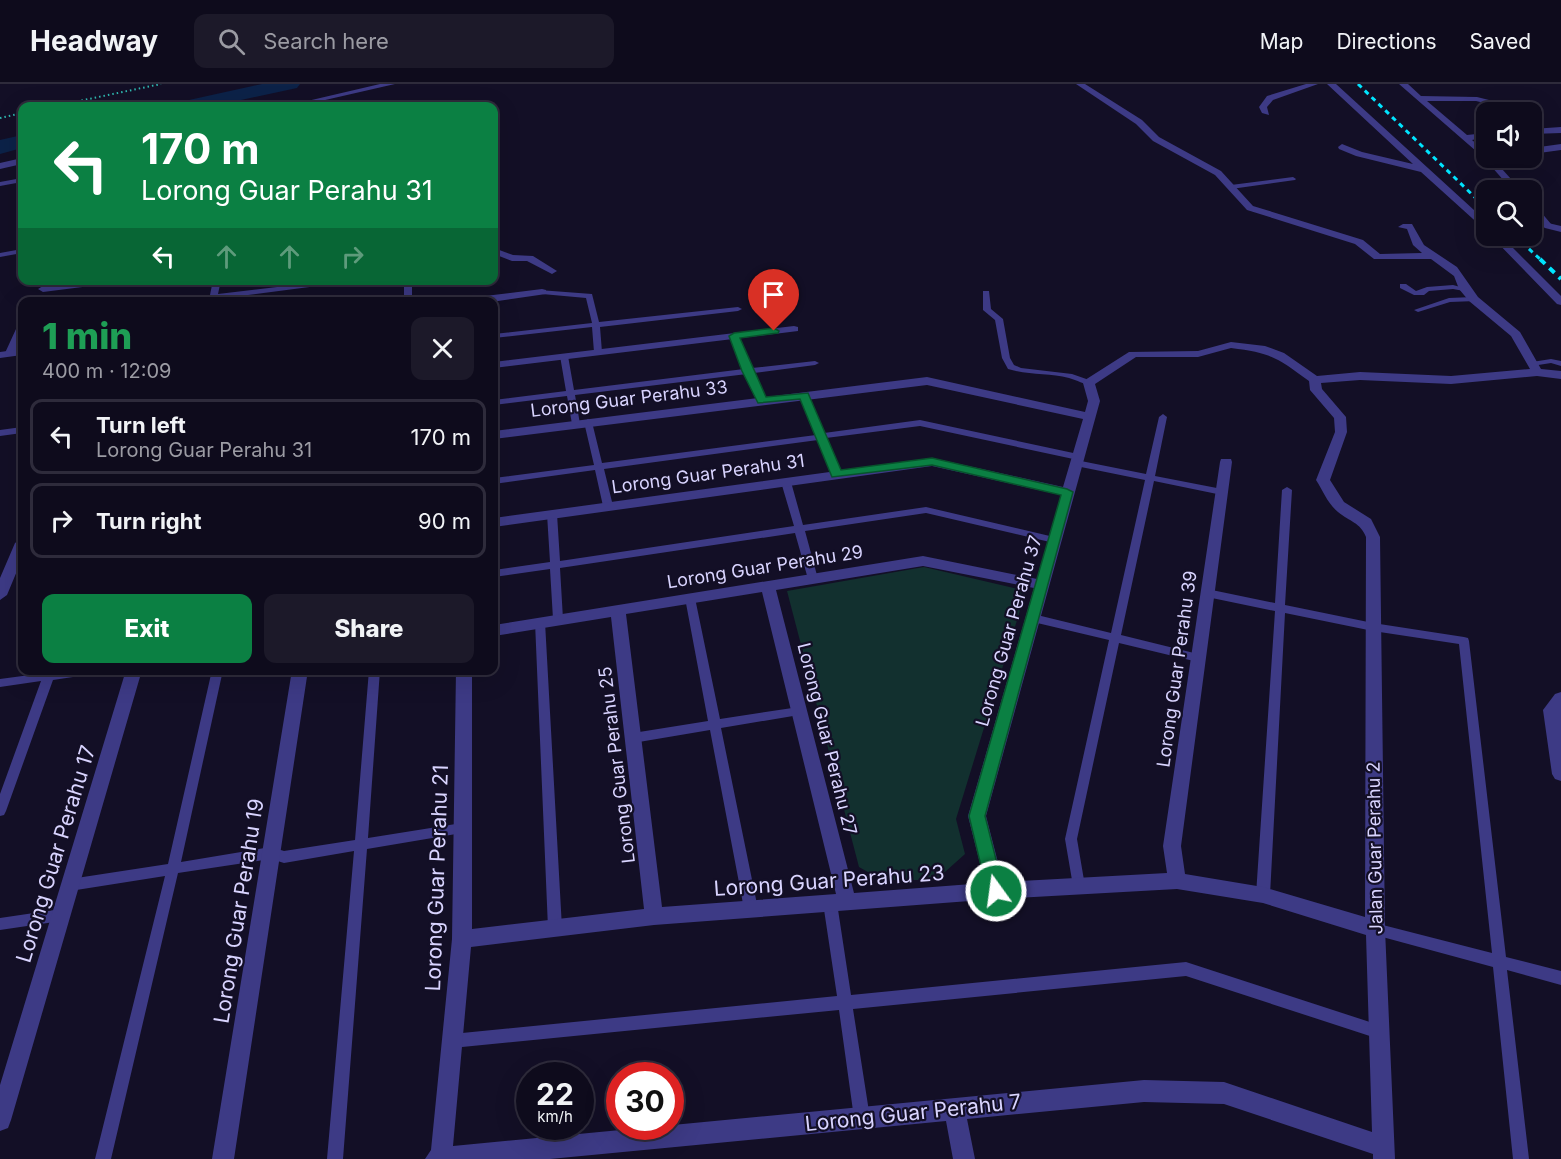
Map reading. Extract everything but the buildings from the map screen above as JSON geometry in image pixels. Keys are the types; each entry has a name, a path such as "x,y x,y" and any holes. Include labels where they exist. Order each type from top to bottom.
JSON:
{"street":[{"path":"308,102 391,84"},
{"path":"1080,84 1139,122 1156,139 1218,173 1251,208 1359,242 1378,257 1434,256"},
{"path":"1266,113 1263,107 1270,98 1314,84"},
{"path":"1330,84 1476,217"},
{"path":"1403,84 1476,146"},
{"path":"1419,98 1476,99 1486,102"},
{"path":"1542,131 1561,130"},
{"path":"1468,139 1476,136"},
{"path":"1342,147 1428,171"},
{"path":"1542,150 1561,147"},
{"path":"1385,159 1410,155"},
{"path":"0,166 18,162"},
{"path":"1498,168 1509,180"},
{"path":"1542,219 1548,226 1561,229"},
{"path":"1407,224 1415,233 1418,245 1460,275 1464,289 1470,292 1473,299 1516,334 1535,368"},
{"path":"1506,246 1561,302"},
{"path":"498,253 512,258 529,258 552,271"},
{"path":"498,297 542,292"},
{"path":"498,364 794,329"},
{"path":"11,353 18,338"},
{"path":"1089,383 1133,354 1198,354 1231,345 1265,349 1280,355 1315,380 1360,376 1451,380 1535,368 1561,375"},
{"name":"Jalan Guar Perahu 2","path":"1315,380 1316,390 1340,417 1341,432 1323,480 1340,507 1360,516 1369,525 1373,537 1375,928 1383,1153"},
{"name":"Lorong Guar Perahu 33","path":"498,434 927,381 1089,417"},
{"name":"Lorong Guar Perahu 37","path":"996,891 977,816 1094,401 1089,383"},
{"name":"Lorong Guar Perahu 31","path":"498,521 932,462 1067,492"},
{"name":"Lorong Guar Perahu 39","path":"1178,881 1172,846 1226,462"},
{"path":"0,595 18,552"},
{"name":"Lorong Guar Perahu 29","path":"498,629 923,561 1042,585"},
{"name":"Lorong Guar Perahu 27","path":"768,586 799,711 839,902"},
{"name":"Lorong Guar Perahu 25","path":"618,610 654,916"},
{"name":"Lorong Guar Perahu 17","path":"0,1120 133,675"},
{"name":"Lorong Guar Perahu 19","path":"223,1159 299,675"},
{"name":"Lorong Guar Perahu 21","path":"441,1158 462,939 464,675"},
{"path":"1561,698 1551,710 1561,774"},
{"name":"Lorong Guar Perahu 23","path":"462,939 654,916 996,891 1178,881 1263,895 1375,928"},
{"name":"Lorong Guar Perahu 7","path":"436,1159 1144,1091 1224,1093 1383,1153"},
{"path":"954,1109 964,1159"}],"lane":[{"path":"1231,187 1293,179"},
{"path":"0,184 18,181"},
{"path":"0,255 18,252"},
{"path":"228,297 321,285"},
{"path":"1403,286 1414,293 1421,293 1427,289 1453,287 1464,289"},
{"path":"542,292 590,296 596,325 598,352"},
{"path":"986,293 987,310 999,319 1006,358 1011,367 1072,376 1089,383"},
{"path":"1418,310 1449,300 1473,299"},
{"path":"498,336 738,309"},
{"path":"734,336 762,400"},
{"path":"564,356 571,393 599,467 608,506"},
{"path":"1535,368 1551,361 1561,364"},
{"path":"498,402 815,363"},
{"path":"804,396 837,475"},
{"path":"1079,886 1071,839 1163,417"},
{"path":"498,480 920,423 1222,492"},
{"path":"0,433 18,431"},
{"path":"786,482 813,579"},
{"path":"1263,895 1287,490"},
{"path":"498,573 926,510 1054,540"},
{"path":"552,514 558,619"},
{"path":"1207,593 1373,627 1464,641 1521,1159"},
{"path":"690,598 751,909"},
{"path":"1033,618 1198,658"},
{"path":"540,622 555,928"},
{"path":"0,683 44,675"},
{"path":"0,811 50,675"},
{"path":"103,1159 217,675"},
{"path":"335,1159 363,844 375,675"},
{"path":"633,738 799,711"},
{"path":"70,885 272,853 284,857 462,828"},
{"path":"839,902 846,1001 862,1118"},
{"path":"0,924 61,915"},
{"path":"1375,928 1498,963 1561,978"},
{"path":"452,1041 1186,969 1379,1032"}],"path":[{"path":"74,102 161,84"},
{"path":"0,118 18,114"}],"green space":[{"path":"924,567 1026,591 956,819 965,854 936,880 882,880 859,867 787,591"}],"waterway":[{"path":"206,102 290,84"},
{"path":"0,147 18,143"}],"railway":[{"path":"1358,84 1476,198"},
{"path":"1526,246 1541,260"},
{"path":"1540,259 1561,279"}],"route":[{"path":"774,331 734,336 762,400 804,396 837,475 932,462 1067,492 977,816 996,891"}]}
